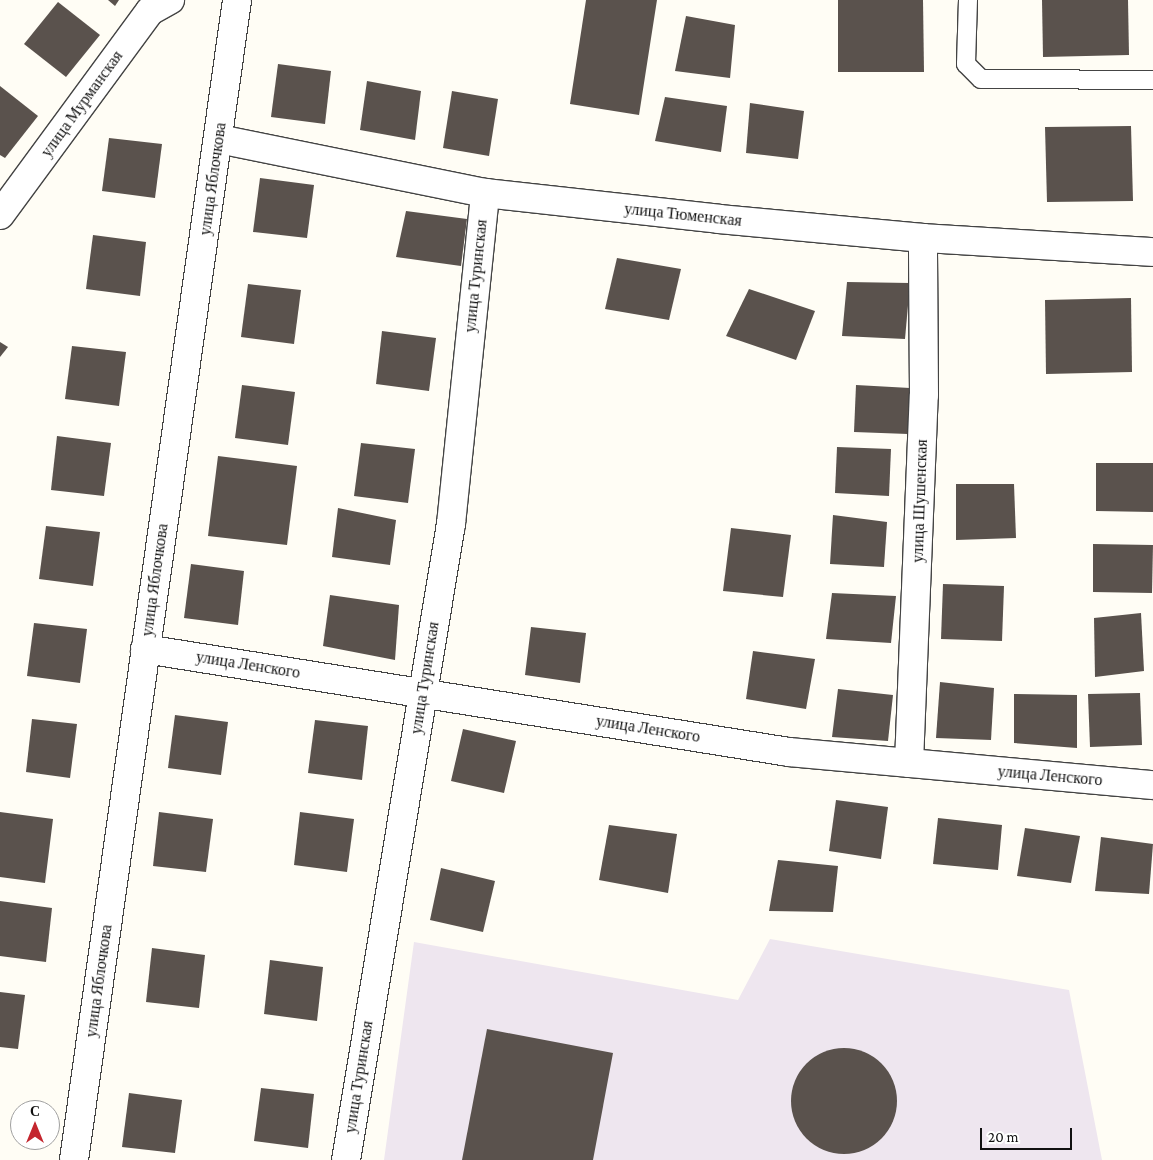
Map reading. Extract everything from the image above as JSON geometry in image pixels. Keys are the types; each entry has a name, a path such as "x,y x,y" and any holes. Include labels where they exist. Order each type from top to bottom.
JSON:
{"street":[{"name":"улица Мурманская","path":"0,215 150,11 170,0"},
{"name":"улица Яблочкова","path":"74,1160 238,0"},
{"name":"улица Тюменская","path":"219,139 485,193 710,218 922,238 1153,252"},
{"name":"улица Туринская","path":"346,1160 450,524 485,193"},
{"name":"улица Шушенская","path":"909,763 924,395 922,238"},
{"name":"улица Ленского","path":"145,649 790,752 1153,785"}],"lane":[{"path":"968,0 966,64 981,79 1153,80"}],"shaded area":[{"path":"770,939 1069,990 1102,1160 384,1160 414,942 738,1000"}],"building":[{"path":"108,0 119,0 115,6"},
{"path":"586,0 657,0 639,115 570,104"},
{"path":"838,0 923,0 924,72 838,72"},
{"path":"1042,0 1128,0 1129,55 1043,57"},
{"path":"58,2 100,35 66,77 24,44"},
{"path":"686,16 735,25 730,78 675,71"},
{"path":"278,64 331,71 325,124 271,117"},
{"path":"367,81 421,91 415,140 360,130"},
{"path":"0,86 38,116 5,158 0,155"},
{"path":"452,91 498,99 489,156 443,148"},
{"path":"665,97 727,106 721,152 655,141"},
{"path":"750,103 804,111 798,159 746,153"},
{"path":"1131,126 1133,201 1047,202 1045,127"},
{"path":"109,138 162,144 155,198 102,191"},
{"path":"260,178 314,185 307,238 253,232"},
{"path":"406,211 467,219 461,266 396,257"},
{"path":"93,235 146,242 140,296 86,289"},
{"path":"617,258 681,269 669,320 605,309"},
{"path":"847,282 910,283 905,339 842,336"},
{"path":"248,284 301,290 294,344 241,337"},
{"path":"749,289 815,311 796,360 726,336"},
{"path":"1131,298 1132,372 1046,374 1045,300"},
{"path":"382,331 436,338 429,391 376,384"},
{"path":"0,342 8,347 0,357"},
{"path":"72,346 126,352 119,406 65,399"},
{"path":"242,385 295,392 288,445 235,438"},
{"path":"856,385 910,388 908,434 854,432"},
{"path":"57,436 111,443 104,496 51,490"},
{"path":"361,443 415,449 408,503 354,496"},
{"path":"837,447 891,449 889,496 835,493"},
{"path":"218,456 297,466 287,545 208,536"},
{"path":"1096,463 1153,463 1153,512 1096,511"},
{"path":"956,484 1014,484 1016,538 956,540"},
{"path":"338,508 396,520 390,565 332,557"},
{"path":"833,515 887,522 884,567 830,564"},
{"path":"46,526 100,532 93,586 39,579"},
{"path":"731,528 791,535 783,597 723,591"},
{"path":"1093,544 1153,545 1152,593 1093,592"},
{"path":"191,564 244,571 238,625 184,618"},
{"path":"943,584 1004,586 1002,641 941,639"},
{"path":"832,593 896,596 891,643 826,639"},
{"path":"330,595 399,605 395,660 323,646"},
{"path":"1141,613 1144,671 1095,677 1094,618"},
{"path":"34,623 87,629 80,683 27,676"},
{"path":"531,627 586,633 580,683 525,675"},
{"path":"753,651 815,659 806,709 746,699"},
{"path":"940,682 994,688 991,740 936,738"},
{"path":"838,689 893,695 888,741 832,737"},
{"path":"1140,693 1142,745 1090,747 1088,694"},
{"path":"1014,694 1077,695 1077,748 1014,743"},
{"path":"175,715 228,722 221,775 168,768"},
{"path":"32,719 77,724 70,778 26,772"},
{"path":"315,720 368,726 362,780 308,773"},
{"path":"463,729 516,741 504,793 451,781"},
{"path":"836,800 888,807 881,859 829,851"},
{"path":"0,812 53,819 45,883 0,877"},
{"path":"159,812 213,819 206,872 153,866"},
{"path":"300,812 354,819 347,872 294,865"},
{"path":"938,818 1002,825 998,870 933,864"},
{"path":"609,825 677,834 668,893 599,880"},
{"path":"1025,828 1080,836 1071,883 1017,876"},
{"path":"1101,837 1153,844 1149,894 1095,891"},
{"path":"778,860 838,866 833,912 769,911"},
{"path":"441,868 495,881 483,932 430,920"},
{"path":"0,901 52,908 46,962 0,956"},
{"path":"152,948 205,955 199,1008 146,1002"},
{"path":"270,960 323,967 317,1021 264,1014"},
{"path":"0,992 25,995 18,1049 0,1047"},
{"path":"487,1029 613,1053 593,1160 462,1160"},
{"path":"844,1048 864,1052 882,1063 893,1081 897,1101 893,1121 882,1139 864,1150 844,1154 824,1150 806,1139 795,1121 791,1101 795,1081 806,1063 824,1052"},
{"path":"261,1088 314,1094 308,1148 254,1141"},
{"path":"129,1093 182,1100 175,1153 122,1147"}]}
